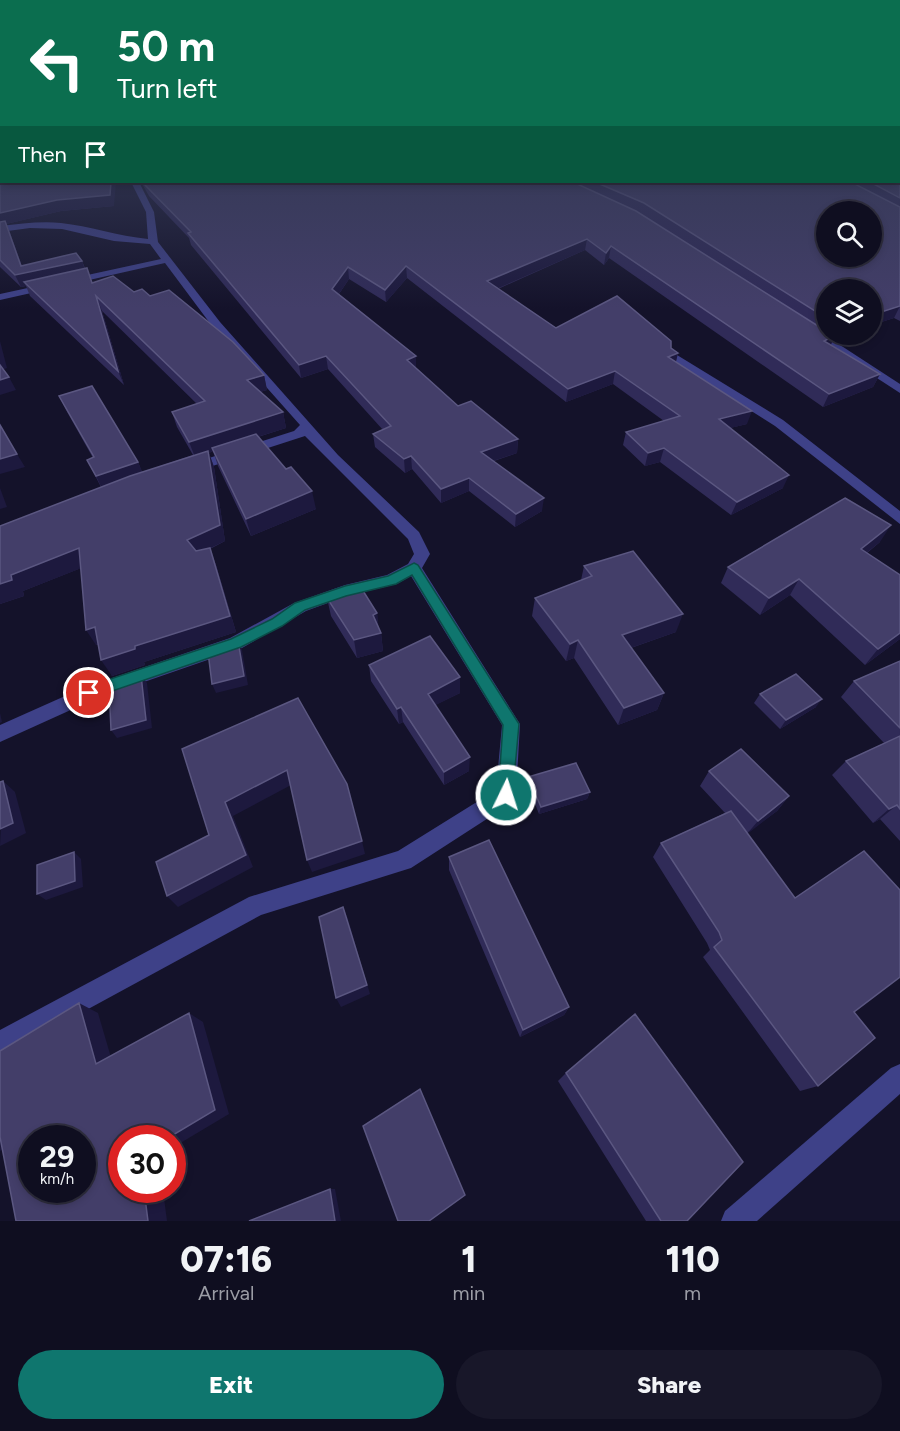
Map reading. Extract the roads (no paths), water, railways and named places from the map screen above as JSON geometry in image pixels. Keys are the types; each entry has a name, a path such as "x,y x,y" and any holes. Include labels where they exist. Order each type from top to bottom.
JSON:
{"street":[{"path":"0,734 89,693 236,643 300,607 345,591 391,580 414,568 422,554 414,536 333,458 306,429 304,419 216,324 153,242 150,212 141,195"},
{"path":"0,229 30,225 62,226 114,238 153,242"},
{"path":"0,297 167,260"},
{"path":"803,326 900,389"},
{"path":"673,357 779,423 900,519"},
{"path":"177,473 289,437 306,429"},
{"path":"0,1044 257,905 403,860 506,795 511,724 414,568"},
{"path":"735,1221 900,1077"}]}
